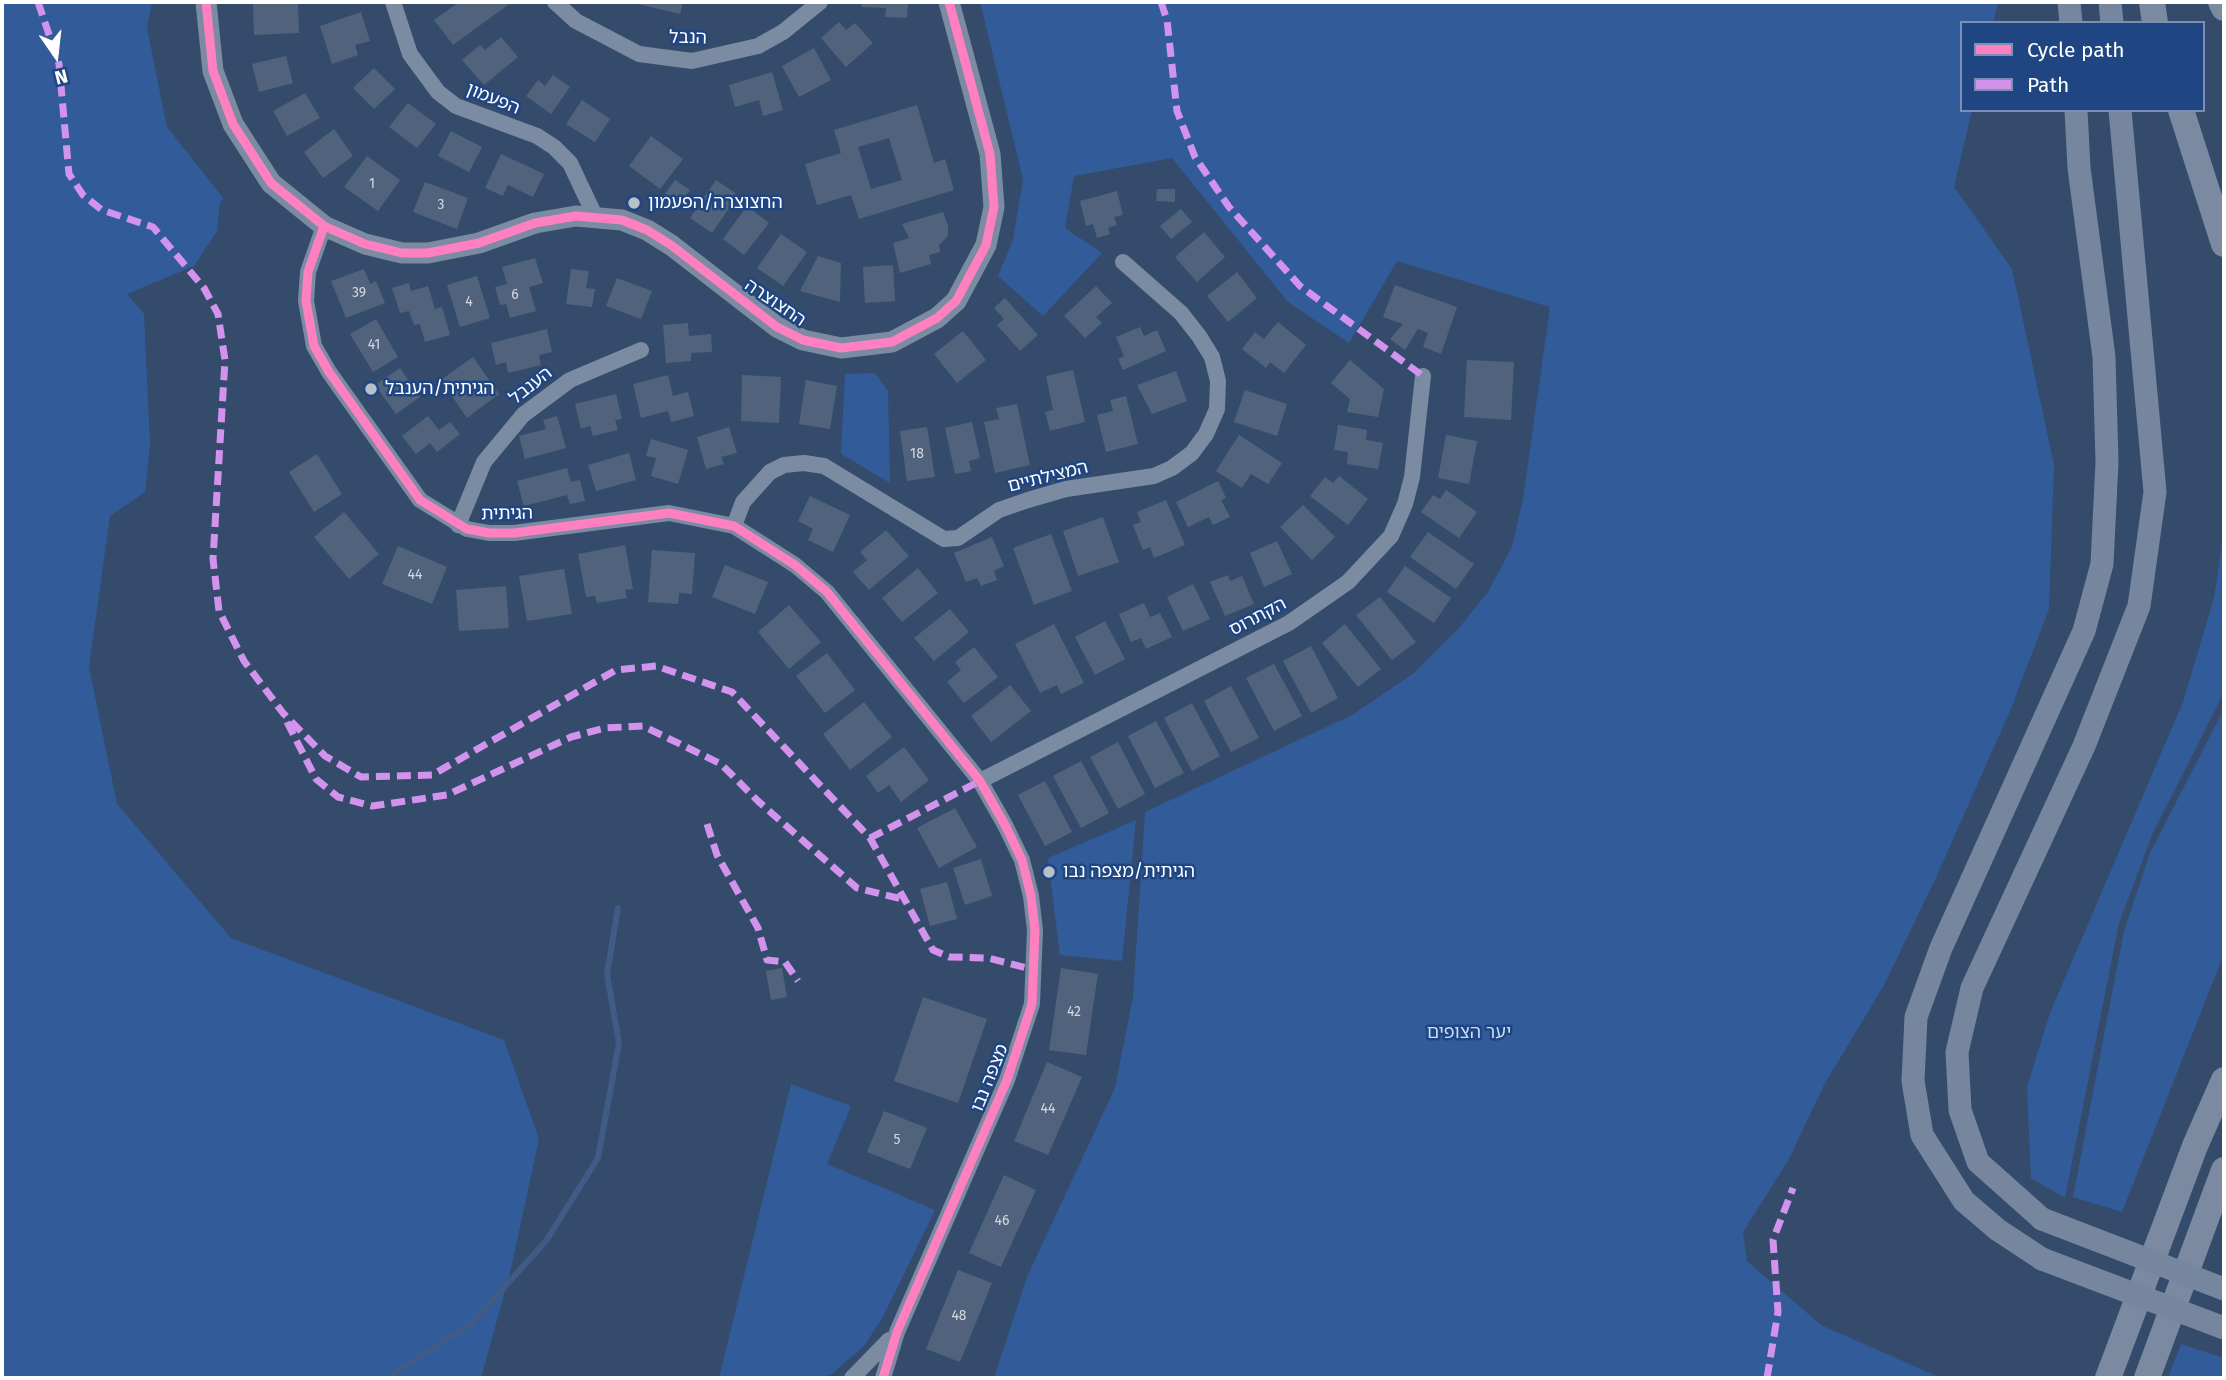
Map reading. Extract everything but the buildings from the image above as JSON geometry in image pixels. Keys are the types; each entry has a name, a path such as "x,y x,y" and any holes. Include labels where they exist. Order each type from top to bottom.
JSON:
{"highway":[{"path":"2152,2 2155,21"},
{"path":"2221,2 2224,8"},
{"path":"2182,112 2224,244"},
{"path":"2108,1378 2195,1146 2224,1080"},
{"path":"2147,1378 2224,1170"}],"main road":[{"path":"2069,2 2071,21"},
{"path":"2110,2 2112,21"},
{"path":"2076,112 2079,168 2104,356 2107,463 2102,564 2084,631 1941,948 1916,1017 1913,1081 1922,1135 1964,1201 1998,1230 2042,1259 2224,1328"},
{"path":"2120,112 2155,492 2139,606 2084,747 1972,988 1957,1052 1960,1110 1978,1162 2042,1219 2224,1289"}],"street":[{"path":"206,2 213,71 233,124 271,183 324,226"},
{"name":"הפעמון","path":"393,2 410,54 438,92 456,106 537,136 554,147 570,163 595,216"},
{"name":"הנבל","path":"555,2 576,21 639,54 692,61 758,46 783,32 820,2"},
{"name":"החצוצרה","path":"324,226 365,244 402,253 428,253 479,243 536,223 595,216 622,220 647,230 757,313 803,340 841,348 892,342 916,331 956,301 971,278 986,245 994,207 994,184 985,127 949,2"},
{"name":"הגיתית","path":"324,226 308,282 306,301 314,346 329,372 420,500 458,524 489,533 514,533 669,513 734,526 774,550 827,592 980,781"},
{"name":"המצילתיים","path":"734,526 743,502 770,472 785,465 804,463 824,466 944,539 958,538 999,510 1028,500 1066,489 1154,476 1172,468 1192,453 1206,434 1217,409 1218,381 1212,357 1181,313 1123,262"},
{"name":"הענבל","path":"458,524 484,462 523,415 570,380 641,350"},
{"name":"הקתרוס","path":"980,781 1289,623 1348,582 1391,536 1405,504 1414,466 1423,376"},
{"name":"מצפה נבו","path":"883,1378 901,1324 1007,1080 1032,1004 1035,930 1031,896 1022,860 980,781"},
{"name":"מצפה נבו","path":"852,1378 880,1352 901,1324"}],"green space":[{"path":"2,2 152,2 147,28 167,127 224,199 220,202 217,231 194,266 127,294 144,314 150,444 145,492 110,516 89,667 117,804 231,938 504,1040 539,1139 510,1273 481,1378 2,1378"},
{"name":"יער הצופים","path":"980,2 1998,2 1993,21 1960,21 1960,112 1972,112 1954,187 2012,269 2054,465 2049,609 2010,711 1935,880 1883,987 1825,1083 1789,1159 1743,1232 1747,1261 1821,1325 1941,1378 994,1378 1027,1277 1115,1088 1133,997 1145,812 1352,715 1414,673 1458,629 1488,592 1512,547 1523,499 1550,307 1397,261 1349,343 1288,302 1172,158 1074,176 1065,228 1102,253 1043,316 998,276 1013,240 1023,179"},
{"path":"875,373 888,391 890,483 841,454 845,374"},
{"path":"2224,531 2224,692 2152,835 2119,923 2065,1198 2031,1178 2027,1087 2050,1013 2183,702 2214,598"},
{"path":"2224,709 2224,954 2122,1212 2073,1197 2124,931 2150,853"},
{"path":"1136,820 1122,961 1060,955 1048,858"},
{"path":"791,1084 851,1106 827,1164 935,1210 882,1319 863,1347 833,1373 824,1378 719,1378"},
{"path":"2181,1344 2224,1358 2224,1378 2168,1378"}],"waterway":[{"path":"387,1378 471,1324 546,1241 598,1158 619,1043 607,974 618,908"}],"marked path":[{"path":"38,2 59,64 69,174 83,195 102,210 153,227 204,288 218,314 225,360 213,559 219,611 244,661 283,713 325,756 361,777 432,775 616,670 656,666 732,692 870,838 933,950 949,957 988,958 1035,970"},
{"path":"1161,2 1167,20 1177,111 1195,157 1229,207 1300,286 1423,376"},
{"path":"287,722 316,779 338,797 372,806 447,795 571,737 605,728 643,726 721,764 759,802 857,888 906,900"},
{"path":"870,838 980,781"},
{"path":"707,824 717,855 758,928 767,960 785,962 798,981"},
{"path":"1767,1378 1778,1312 1773,1240 1793,1188"}],"cycle path":[{"path":"206,2 213,71 233,124 271,183 324,226 365,244 402,253 428,253 479,243 535,223 576,216 622,220 647,230 671,245 777,327 803,340 841,348 892,342 937,318 956,301 986,245 994,207 990,154 949,2"},
{"path":"324,226 308,272 306,301 314,346 329,372 420,500 467,529 489,533 514,533 669,513 734,526 795,565 827,592 980,781 1022,860 1031,896 1035,930 1032,1004 1007,1080 897,1332 883,1378"}],"place":[{"name":"החצוצרה/הפעמון","path":"634,203"},
{"name":"הגיתית/הענבל","path":"371,389"},
{"name":"הגיתית/מצפה נבו","path":"1049,872"}]}
